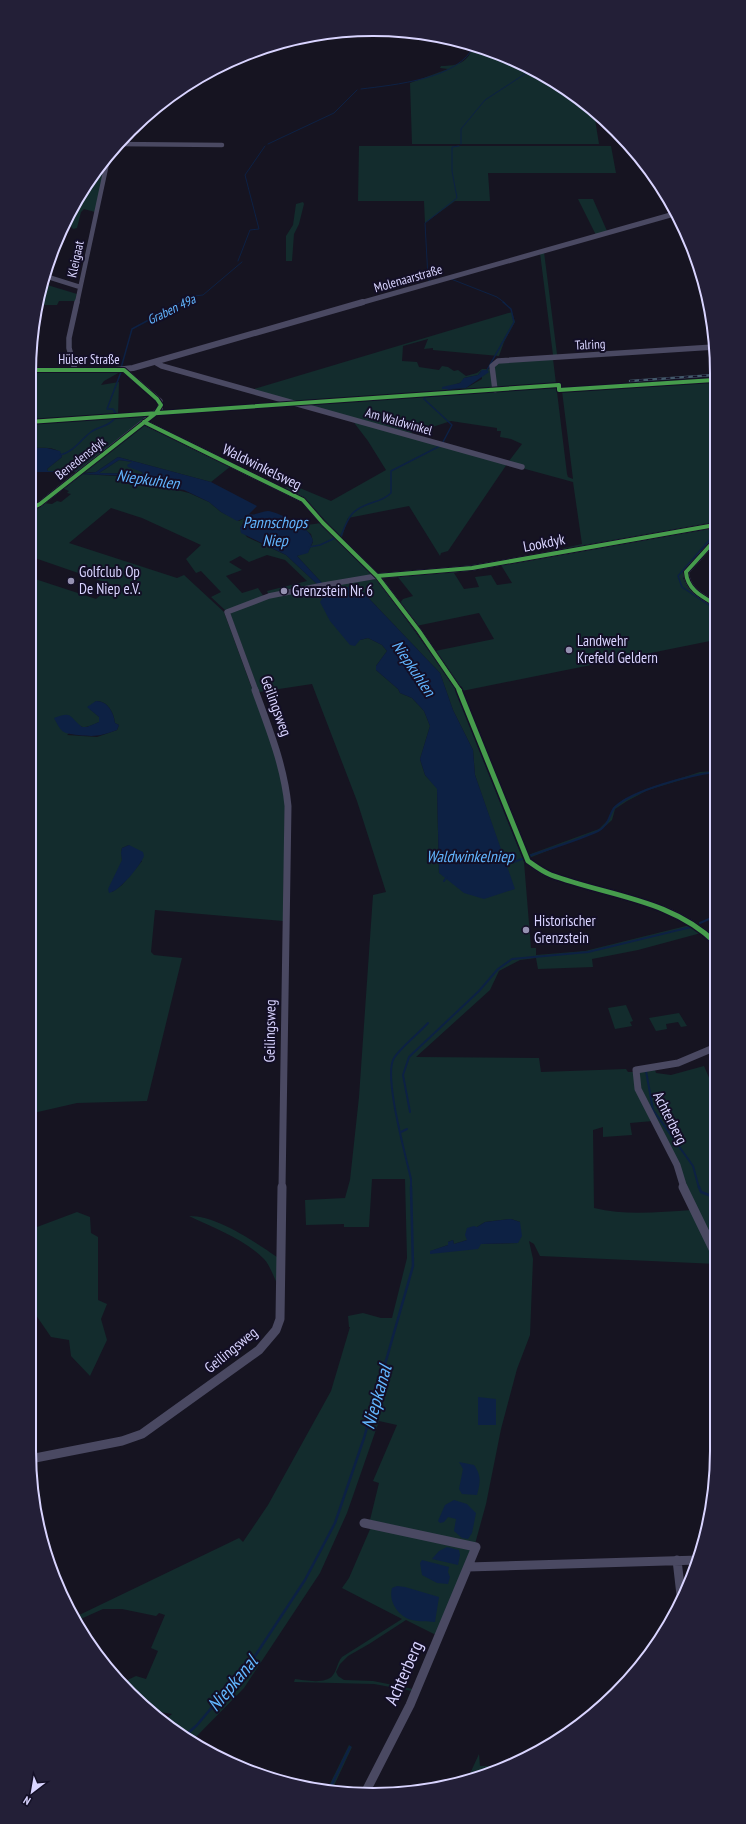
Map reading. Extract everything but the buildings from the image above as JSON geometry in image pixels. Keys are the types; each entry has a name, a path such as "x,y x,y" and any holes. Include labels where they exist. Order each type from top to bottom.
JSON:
{"street":[{"path":"126,144 222,145"},
{"name":"Kleigaat","path":"75,370 69,338 106,168"},
{"name":"Molenaarstraße","path":"152,363 670,215"},
{"path":"50,278 80,287"},
{"name":"Talring","path":"495,390 492,366 498,361 709,347"},
{"name":"Hülser Straße","path":"36,370 124,370 152,363"},
{"name":"Am Waldwinkel","path":"152,363 522,467"},
{"path":"124,370 161,403 158,411 144,422"},
{"name":"Benedensdyk","path":"36,506 144,422"},
{"name":"Waldwinkelsweg","path":"144,422 303,500 323,523 377,576 459,690 528,861 550,875 668,911 693,923 710,936"},
{"name":"Lookdyk","path":"377,576 472,568 710,526"},
{"path":"710,546 686,572 685,578 688,585 693,590 710,601"},
{"name":"Geilingsweg","path":"36,1458 122,1441 142,1434 259,1350 276,1330 280,1318 288,806 286,784 281,762 227,612 270,596 321,585 377,576"},
{"name":"Achterberg","path":"710,1050 699,1056 665,1067 636,1070 638,1089 677,1165 684,1190 710,1243"},
{"name":"Achterberg","path":"364,1523 476,1547 410,1705 368,1788"},
{"path":"677,1560 680,1588"},
{"path":"468,1566 592,1564 692,1560"}],"green space":[{"path":"472,51 502,62 542,81 560,93 595,120 599,144 412,144 410,83 448,69 440,68 441,66 462,62"},
{"path":"359,146 611,146 616,173 488,173 490,201 455,201 425,223 424,201 358,201"},
{"path":"105,170 95,212 84,209 81,212 77,228 73,229 70,226 81,204"},
{"path":"578,199 593,199 607,231 596,235"},
{"path":"303,202 304,204 299,224 294,234 292,261 286,261 286,236 293,225 296,204"},
{"path":"544,252 557,355 553,355 540,253"},
{"path":"47,285 77,294 76,301 59,301 57,305 42,305"},
{"path":"512,312 515,322 504,342 499,356 433,350 433,348 424,349 428,339 403,346 402,361 417,362 419,367 439,370 442,366 448,367 454,371 458,370 466,376 477,373 482,369 491,369 497,363 553,359 567,474 568,477 573,479 562,391 710,380 710,525 454,569 543,553 582,544 573,482 507,464 448,551 441,553 440,556 409,506 348,518 342,537 340,537 309,503 282,488 295,486 331,501 386,470 368,441 352,420 509,461 522,444 511,439 500,437 501,431 497,431 497,428 451,421 423,430 416,428 411,433 251,390","holes":["481,371 482,379 466,388 447,391 449,389 442,389 462,382 464,378 478,375"]},
{"path":"36,371 120,372 104,381 101,385 119,382 118,416 150,414 77,472 48,471 47,469 62,457 61,453 58,451 36,448"},
{"path":"710,378 561,390 561,388"},
{"path":"144,425 231,466 211,482 118,457 96,472 82,473"},
{"path":"119,460 133,462 143,474 99,473"},
{"path":"81,474 134,477 140,481 189,493 209,502 221,512 239,521 247,517 240,528 247,537 286,555 318,585 269,595 267,591 307,581 285,560 267,555 249,562 240,556 229,562 242,570 226,576 242,593 258,588 264,597 226,611 211,597 221,592 201,571 196,573 186,559 201,545 142,518 111,508 69,543 177,578 184,575 224,612 279,763 285,804 283,921 155,910 151,952 154,955 182,958 147,1101 77,1103 36,1112 36,579 96,599 113,585 36,558 36,506 43,503 52,504 57,501 61,502 71,494 67,493 69,491 62,488","holes":["96,701 104,703 110,708 115,723 119,725 117,730 97,737 67,735 79,725 86,727 99,722 99,717 90,709","129,845 142,861 122,885 112,892 114,878 122,861 122,848"]},
{"path":"321,523 372,575 323,584 297,556 308,552 313,542 311,534 300,526"},
{"path":"710,529 710,543 687,568 683,578 689,588 710,603 710,641 462,691 435,651 494,639 479,613 416,626 400,603 403,599 413,596 397,576","holes":["501,565 512,583 497,585 491,575 475,577 479,587 464,589 454,573"]},
{"path":"377,579 458,691 456,692 524,862 531,948 536,948 536,955 585,951 690,925 701,933 638,950 592,959 593,967 538,969 536,958 520,960 499,971 490,990 416,1057 539,1058 541,1072 626,1069 628,1072 634,1072 653,1121 630,1123 632,1135 603,1137 603,1127 593,1130 594,1208 630,1213 692,1210 710,1248 710,1264 540,1256 534,1244 529,1241 533,1259 530,1335 517,1369 501,1429 486,1504 475,1544 370,1520 379,1483 373,1481 397,1425 379,1421 347,1513 320,1573 244,1688 196,1737 168,1718 172,1714 161,1712 127,1680 136,1676 146,1679 158,1651 151,1648 165,1615 159,1613 156,1616 122,1609 103,1609 81,1619 79,1615 239,1538 243,1542 268,1505 331,1391 350,1327 348,1316 363,1313 381,1318 392,1318 407,1258 405,1179 372,1179 369,1227 344,1227 344,1224 306,1225 305,1200 345,1198 350,1180 359,1097 373,895 386,892 357,801 312,684 259,692 230,613 270,596 319,587 324,596 360,640 368,638 382,645 387,651 376,666 376,670 398,689 400,693 412,698 424,711 430,726 420,759 425,775 437,788 439,873 514,889 475,775 473,750 453,710 440,673 358,587 352,586 330,592 324,586","holes":["511,1219 520,1222 518,1243 481,1244 431,1251 448,1245 448,1242 453,1240 454,1244 467,1240 477,1227 485,1222"]},
{"path":"710,771 710,773 701,774 648,790 615,809 612,820 601,830 529,858 528,855 599,829 609,819 613,808 623,800 646,789 700,772"},
{"path":"626,1005 633,1021 630,1022 632,1026 615,1029 608,1008"},
{"path":"679,1013 687,1026 681,1027 678,1022 666,1024 667,1029 656,1031 649,1018"},
{"path":"704,1066 710,1080 710,1237 639,1086 639,1071 655,1070 656,1073 671,1075"},
{"path":"77,1212 90,1217 91,1233 98,1237 98,1300 107,1304 101,1319 107,1340 90,1376 71,1356 69,1340 51,1337 36,1315 36,1227"},
{"path":"189,1216 212,1220 235,1230 277,1257 277,1283 268,1264 257,1252 228,1234"},
{"path":"371,1527 469,1547 471,1552 436,1635 406,1620 348,1656 340,1664 336,1672 338,1676 344,1680 373,1681 413,1689 412,1691 374,1684 294,1682 295,1679 320,1681 330,1678 342,1657 402,1619 342,1588 349,1578"},
{"path":"349,1745 352,1747 334,1785 329,1785"},
{"path":"479,1754 480,1766 492,1766 481,1770 470,1774"}],"water":[{"path":"482,370 487,370 489,372 466,388 452,389 450,392 447,392 448,389 442,389 442,387 460,383 464,378 478,375"},
{"path":"36,448 47,448 60,451 62,457 47,469 48,471 77,472 36,472"},
{"name":"Pannschops Niep","path":"118,457 211,482 257,506 249,514 268,511 284,516 301,526 311,536 313,541 308,553 297,556 323,584 318,585 286,555 241,533 240,528 247,517 237,521 221,512 209,502 184,490 147,484 131,476 81,474 96,472","holes":["119,460 132,462 127,465 128,467 142,472 143,474 99,473"]},
{"name":"Waldwinkelniep","path":"324,586 330,592 352,586 358,587 440,673 453,710 473,750 475,775 515,889 484,899 464,893 439,873 437,789 425,775 420,759 430,726 424,711 412,698 400,693 398,689 376,670 376,666 387,651 382,645 368,638 360,640 355,646 350,645 330,621 320,602 324,596 319,587"},
{"path":"96,701 104,703 110,708 115,723 119,725 117,730 94,736 69,734 65,733 59,727 54,718 68,715 82,727 87,727 99,722 99,717 87,707"},
{"path":"129,845 143,852 144,856 129,878 119,888 109,893 108,889 122,860 122,848"},
{"path":"511,1219 520,1222 522,1236 518,1243 481,1244 478,1249 430,1254 430,1251 448,1245 448,1242 453,1240 454,1244 467,1240 465,1235 467,1228 474,1226 477,1227 485,1222"},
{"path":"478,1397 496,1399 496,1425 478,1425"},
{"path":"459,1462 474,1465 477,1469 480,1480 477,1495 462,1494 459,1489 463,1469"},
{"path":"454,1500 467,1504 476,1513 472,1533 468,1539 462,1538 454,1531 456,1519 448,1517 444,1522 440,1523 438,1521 445,1505"},
{"path":"447,1547 459,1550 460,1555 458,1565 432,1559 439,1551"},
{"path":"422,1560 449,1567 448,1572 450,1577 448,1584 437,1583 422,1575 420,1563"},
{"path":"397,1586 439,1597 435,1622 412,1620 403,1616 393,1603 391,1593 392,1588"}],"waterway":[{"name":"Graben 49a","path":"361,89 407,82 441,73 455,66 467,56 470,50"},
{"path":"461,144 461,129 485,100 526,73"},
{"name":"Graben 49a","path":"268,144 334,113 357,90"},
{"name":"Graben 49a","path":"238,261 250,230 259,229 245,175 265,146"},
{"path":"430,282 428,278 425,223 457,198 452,171 452,147 459,146"},
{"name":"Graben 49a","path":"182,302 194,296 203,295 242,262"},
{"path":"451,279 497,297 505,303"},
{"name":"Graben 49a","path":"121,368 132,329 182,302"},
{"path":"487,370 514,322 511,309 503,302"},
{"name":"Graben 49a","path":"116,414 113,409 107,409 121,372"},
{"path":"443,395 425,397 424,399 452,425 443,442"},
{"name":"Graben 49a","path":"60,455 69,451 91,432 107,425 115,418"},
{"path":"341,536 346,523 356,510 383,499 391,493 391,471 440,446"},
{"path":"309,547 320,545 335,538"},
{"path":"710,539 678,576 682,587 710,606"},
{"path":"529,856 598,831 605,826 615,807 623,801 648,789 692,776 710,773"},
{"path":"505,865 522,859"},
{"name":"Niepkuhlen","path":"444,881 447,877"},
{"path":"700,923 710,919"},
{"path":"410,1112 403,1075 409,1057 479,991 498,969 512,959 588,952 691,927"},
{"name":"Niepkanal","path":"411,1187 411,1179 396,1117 391,1081 391,1067 397,1054 428,1023"},
{"path":"646,1071 653,1110 693,1166 699,1188"},
{"name":"Niepkanal","path":"401,1132 407,1129"},
{"name":"Niepkanal","path":"189,1733 197,1725 253,1659 305,1580 335,1523 364,1438 413,1266 411,1187"},
{"path":"699,1187 701,1192 710,1195"},
{"path":"331,1785 350,1747"}],"railway":[{"path":"630,381 710,375"}],"cycle path":[{"path":"36,370 124,370 157,399 161,405 156,413 36,506"},
{"path":"36,422 559,385 559,390 710,380"},
{"path":"144,422 303,500 323,523 377,576 419,631 459,690 528,861 550,875 658,906 682,917 710,937"},
{"path":"377,576 472,568 710,526"},
{"path":"710,546 686,572 686,578 691,588 710,601"}],"place":[{"name":"Golfclub Op De Niep e.V.","path":"71,581"},
{"name":"Grenzstein Nr. 6","path":"284,591"},
{"name":"Landwehr Krefeld Geldern","path":"569,650"},
{"name":"Historischer Grenzstein","path":"526,930"}]}
